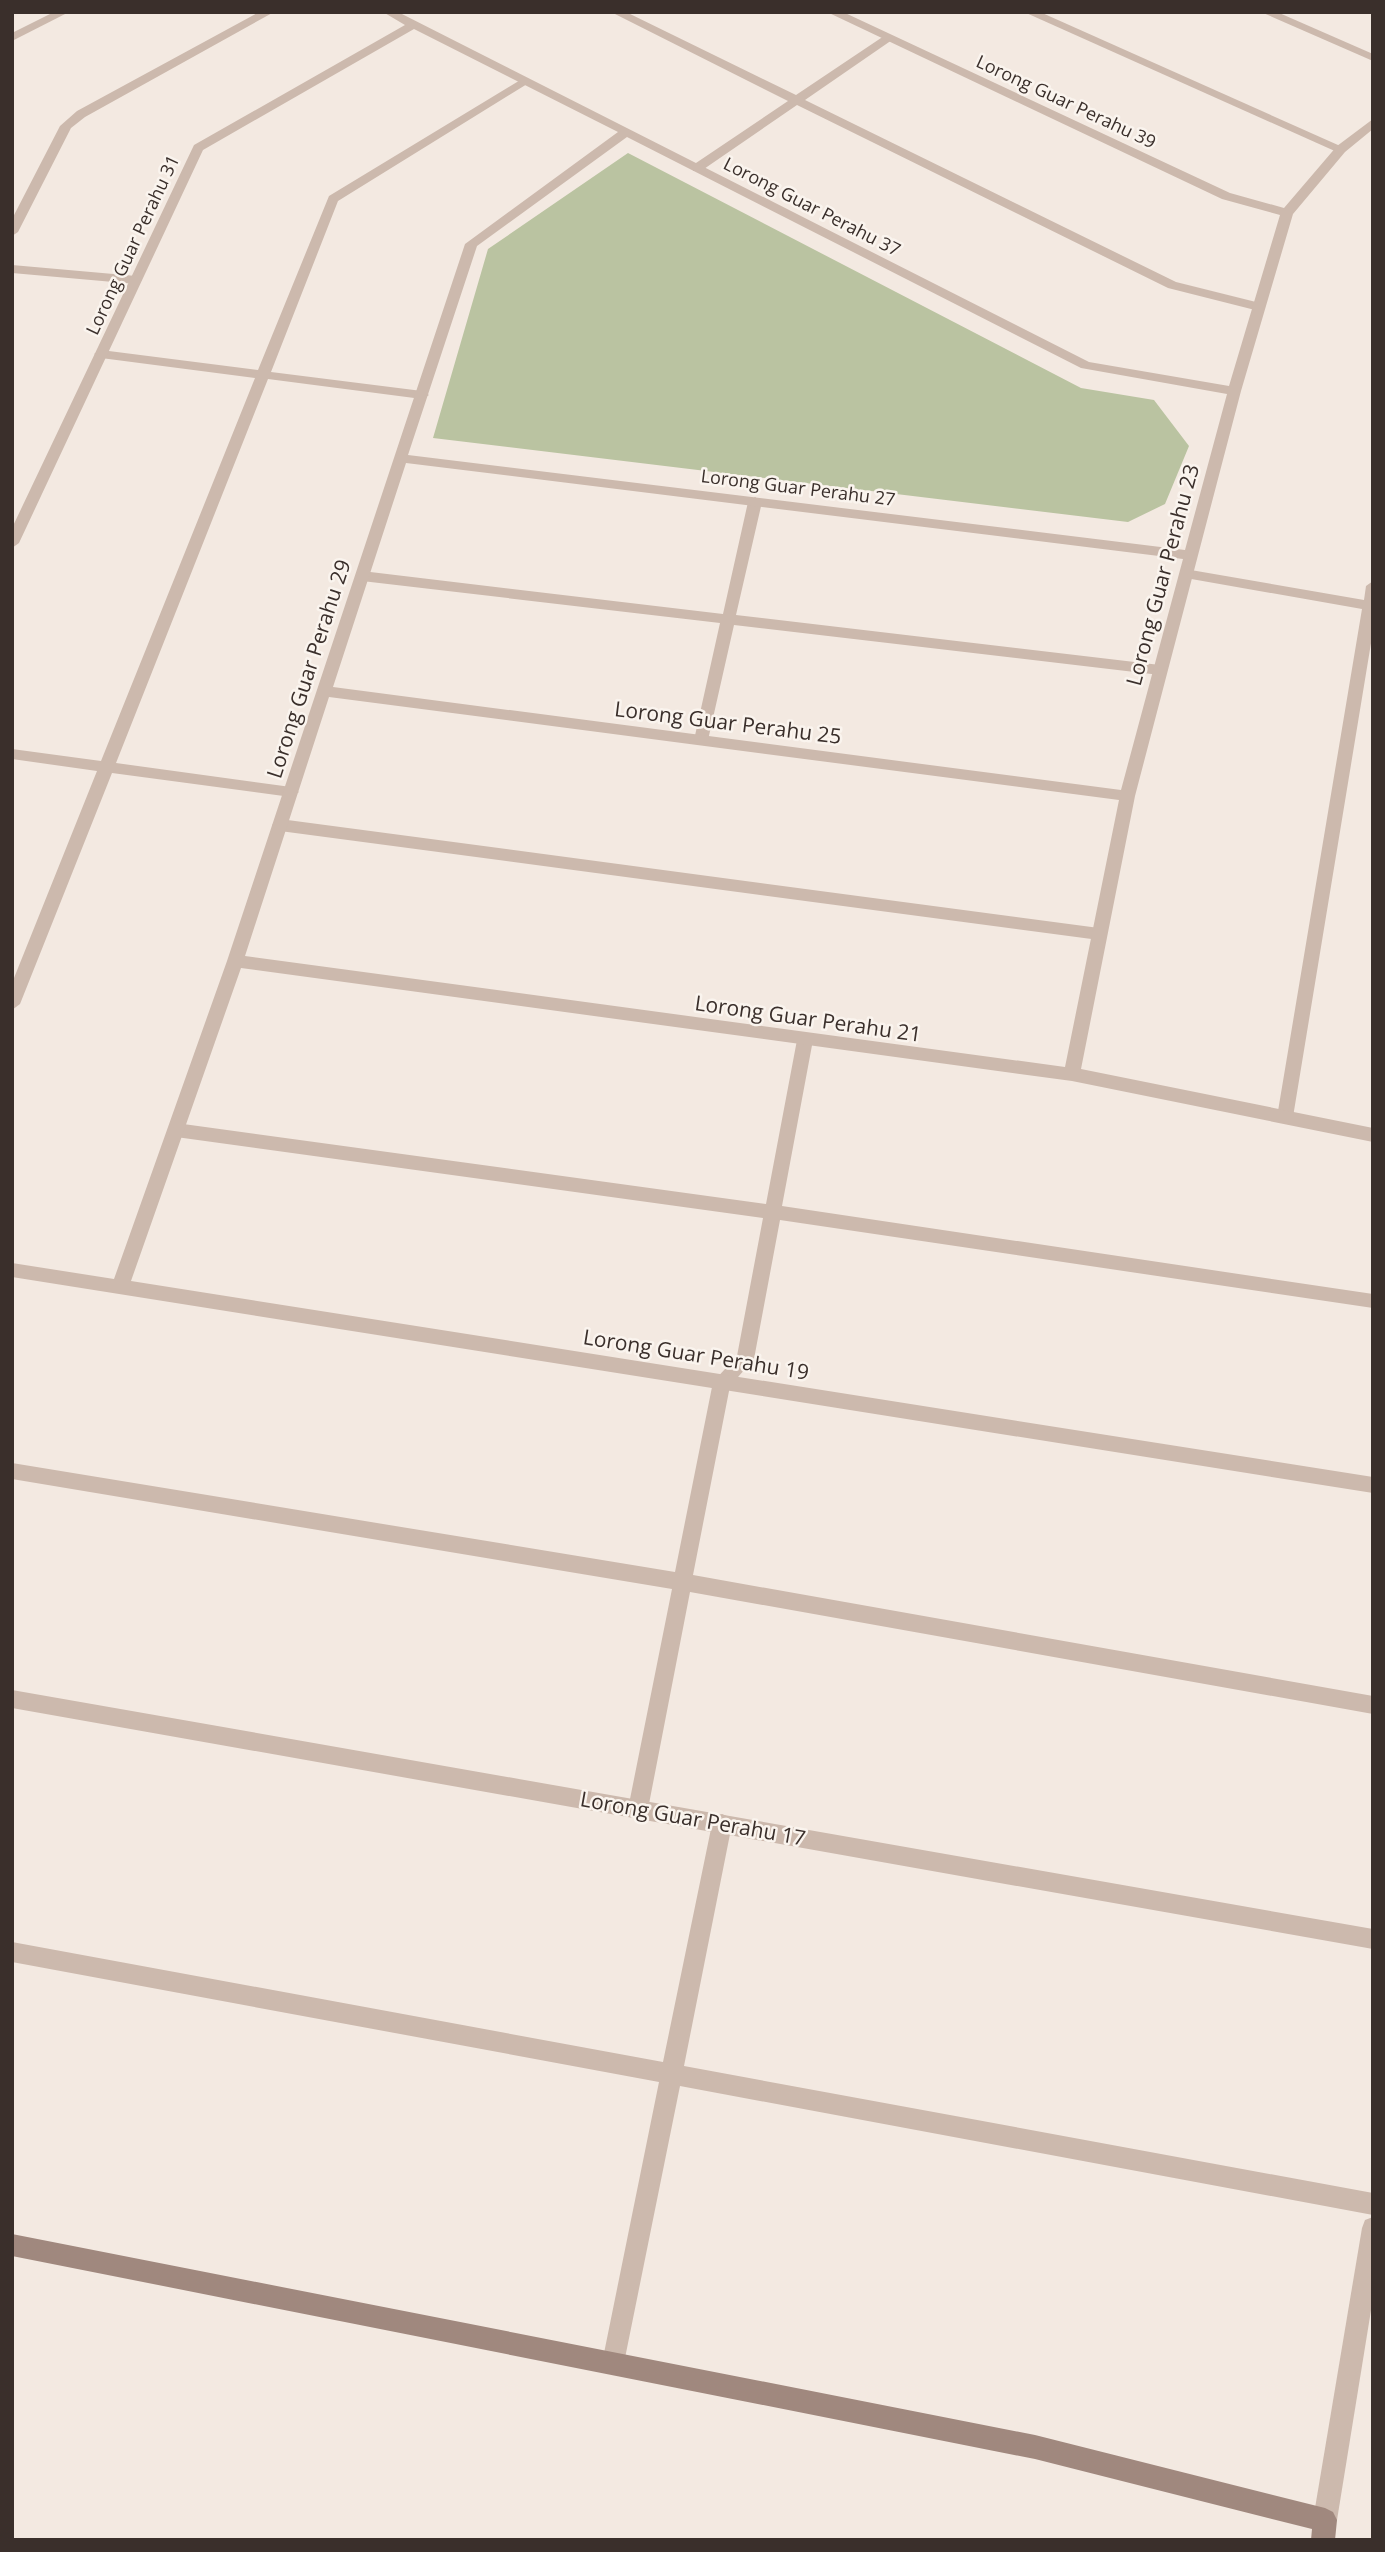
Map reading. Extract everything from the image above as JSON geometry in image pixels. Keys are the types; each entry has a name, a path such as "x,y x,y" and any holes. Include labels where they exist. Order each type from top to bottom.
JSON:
{"street":[{"path":"12,38 62,12"},
{"path":"12,232 66,127 81,114 268,12"},
{"name":"Lorong Guar Perahu 37","path":"389,12 1086,365 1234,391"},
{"path":"617,12 1172,285 1259,307"},
{"name":"Lorong Guar Perahu 39","path":"833,12 1226,196 1287,213"},
{"path":"1030,12 1340,149"},
{"path":"1267,12 1373,58"},
{"name":"Lorong Guar Perahu 31","path":"12,543 198,148 413,25"},
{"path":"697,168 888,38"},
{"path":"12,1004 333,199 526,81"},
{"name":"Lorong Guar Perahu 23","path":"1072,1074 1127,796 1234,391 1287,213 1340,149 1373,123"},
{"name":"Lorong Guar Perahu 29","path":"120,1287 235,961 471,244 626,132"},
{"path":"12,269 136,280"},
{"path":"101,354 422,395"},
{"name":"Lorong Guar Perahu 27","path":"401,458 1190,555"},
{"path":"701,740 755,502"},
{"path":"1185,574 1371,606"},
{"path":"362,576 1160,670"},
{"path":"1285,1117 1373,586"},
{"name":"Lorong Guar Perahu 25","path":"324,691 1127,796"},
{"path":"12,754 291,792"},
{"path":"280,825 1099,934"},
{"name":"Lorong Guar Perahu 21","path":"235,961 1072,1074 1373,1135"},
{"path":"638,1809 722,1382 744,1359 805,1040"},
{"path":"176,1130 772,1212 1373,1301"},
{"name":"Lorong Guar Perahu 19","path":"12,1270 1373,1485"},
{"path":"12,1471 682,1582 1373,1705"},
{"name":"Lorong Guar Perahu 17","path":"12,1699 1373,1939"},
{"path":"613,2363 674,2075 722,1824"},
{"path":"12,1952 1373,2204"},
{"path":"12,2245 1035,2447 1324,2530 1373,2228"}],"green space":[{"path":"628,153 1081,388 1154,400 1189,446 1165,504 1128,522 433,438 488,249"}]}
